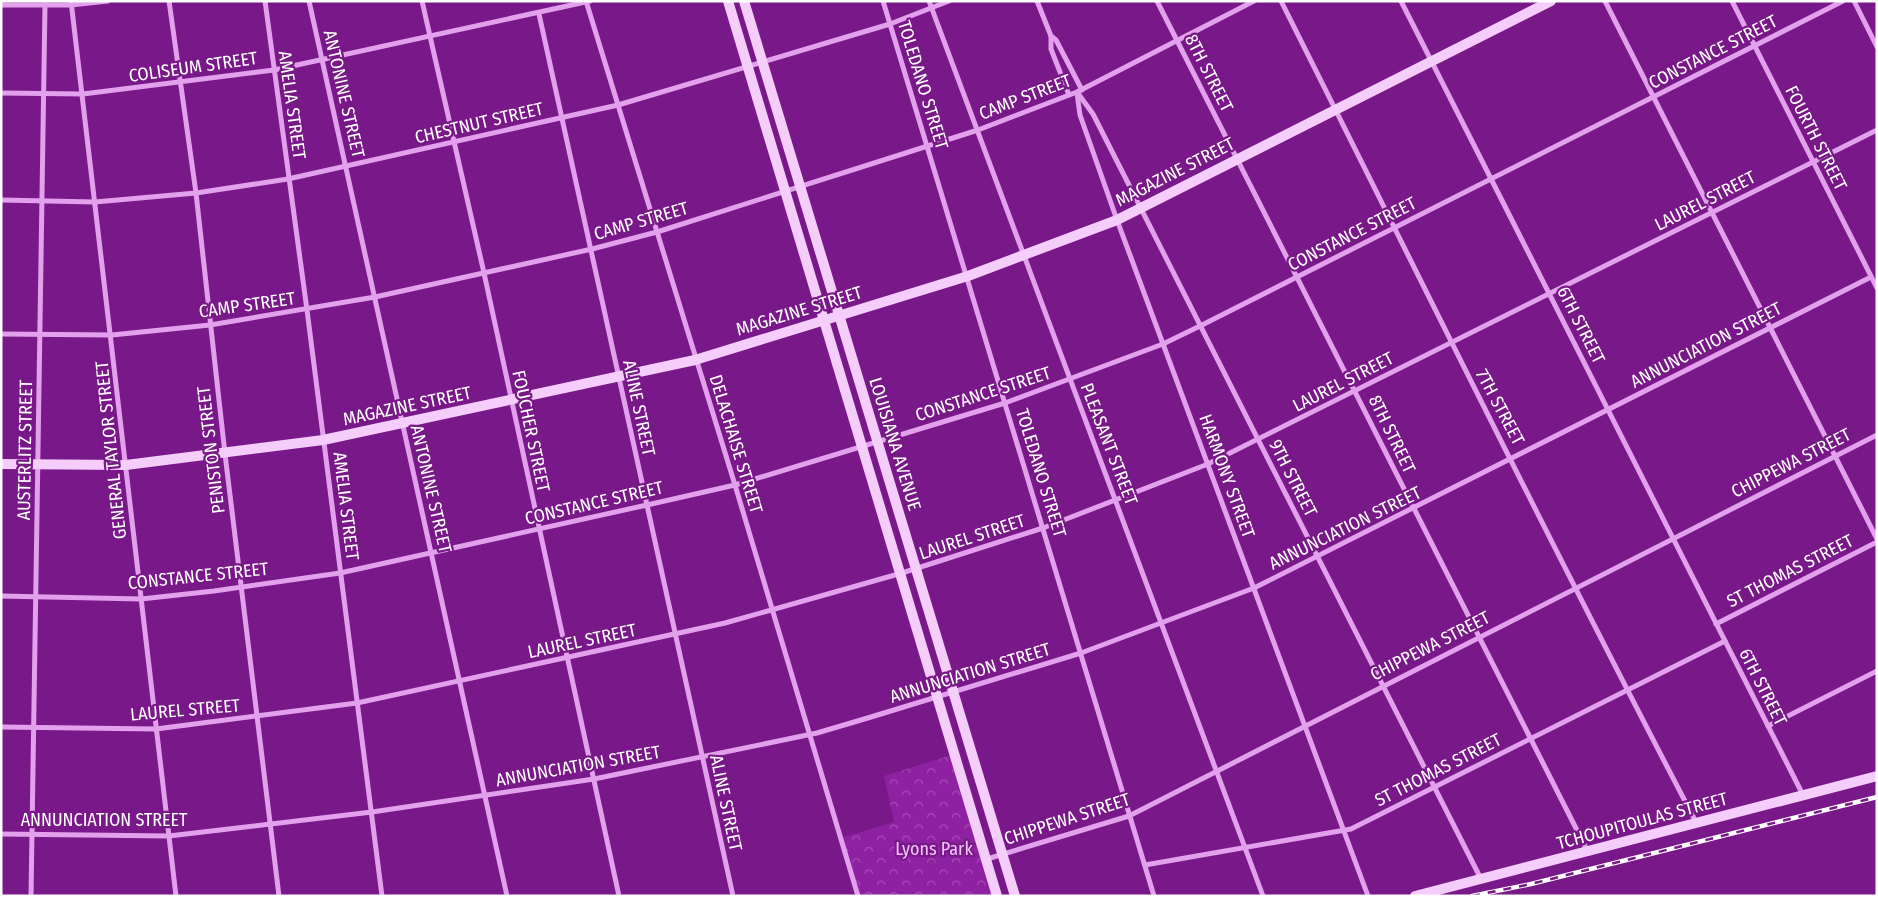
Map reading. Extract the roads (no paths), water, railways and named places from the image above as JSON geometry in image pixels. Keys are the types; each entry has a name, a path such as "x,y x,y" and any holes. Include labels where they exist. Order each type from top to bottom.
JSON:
{"street":[{"path":"1,5 44,5 108,1"},
{"name":"PENISTON STREET","path":"169,1 196,193 225,454 279,896"},
{"name":"AMELIA STREET","path":"265,1 288,179 308,310 382,896"},
{"name":"ANTONINE STREET","path":"310,1 507,896"},
{"name":"FOUCHER STREET","path":"422,1 484,273 619,896"},
{"name":"LOUISIANA AVENUE","path":"728,1 864,446 997,896"},
{"name":"LOUISIANA AVENUE","path":"744,1 1015,896"},
{"name":"TOLEDANO STREET","path":"883,1 968,276 1154,896"},
{"name":"PLEASANT STREET","path":"929,1 1263,896"},
{"name":"CHESTNUT STREET","path":"1,200 95,202 196,193 288,179 346,167 618,105 890,24 949,1"},
{"name":"HARMONY STREET","path":"1037,1 1051,36 1056,40 1079,91 1080,115 1117,220 1368,896"},
{"name":"8TH STREET","path":"1158,1 1588,852"},
{"name":"CAMP STREET","path":"1,334 112,335 210,326 375,297 592,249 657,232 928,147 1069,95 1254,1"},
{"name":"7TH STREET","path":"1281,1 1450,344 1512,460 1574,588 1697,824"},
{"name":"6TH STREET","path":"1401,1 1803,796"},
{"name":"MAGAZINE STREET","path":"1,464 126,465 324,440 695,360 968,276 1117,220 1551,1"},
{"path":"1605,1 1877,541"},
{"name":"FOURTH STREET","path":"1732,1 1877,288"},
{"name":"CONSTANCE STREET","path":"1,596 141,599 340,573 735,484 1005,403 1163,344 1844,1"},
{"path":"1854,1 1877,47"},
{"name":"COLISEUM STREET","path":"1,93 83,94 274,70 539,14 587,2"},
{"name":"DELACHAISE STREET","path":"587,2 695,360 735,484 771,611 858,896"},
{"name":"GENERAL TAYLOR STREET","path":"71,3 112,335 176,896"},
{"name":"AUSTERLITZ STREET","path":"31,896 37,596 44,5"},
{"name":"ALINE STREET","path":"539,14 592,249 618,377 676,634 732,896"},
{"path":"1051,36 1050,46 1069,95"},
{"name":"9TH STREET","path":"1079,91 1093,114 1202,325 1481,879"},
{"name":"LAUREL STREET","path":"1,727 156,729 257,718 357,703 676,634 771,611 902,574 1043,528 1208,464 1356,392 1877,130"},
{"name":"ANNUNCIATION STREET","path":"1,834 169,836 372,812 486,796 594,779 809,734 938,697 1081,653 1254,588 1318,558 1871,277"},
{"path":"844,382 859,378"},
{"name":"CHIPPEWA STREET","path":"987,859 1129,816 1478,636 1674,539 1877,434"},
{"name":"ST THOMAS STREET","path":"1716,624 1877,541"},
{"name":"ST THOMAS STREET","path":"1144,865 1344,831 1434,788 1725,641"},
{"path":"1768,726 1877,671"},
{"name":"TCHOUPITOULAS STREET","path":"1415,896 1877,776"}],"railway":[{"path":"1472,896 1531,884 1877,797"}],"park label":[{"name":"Lyons Park","path":"934,849"}]}
